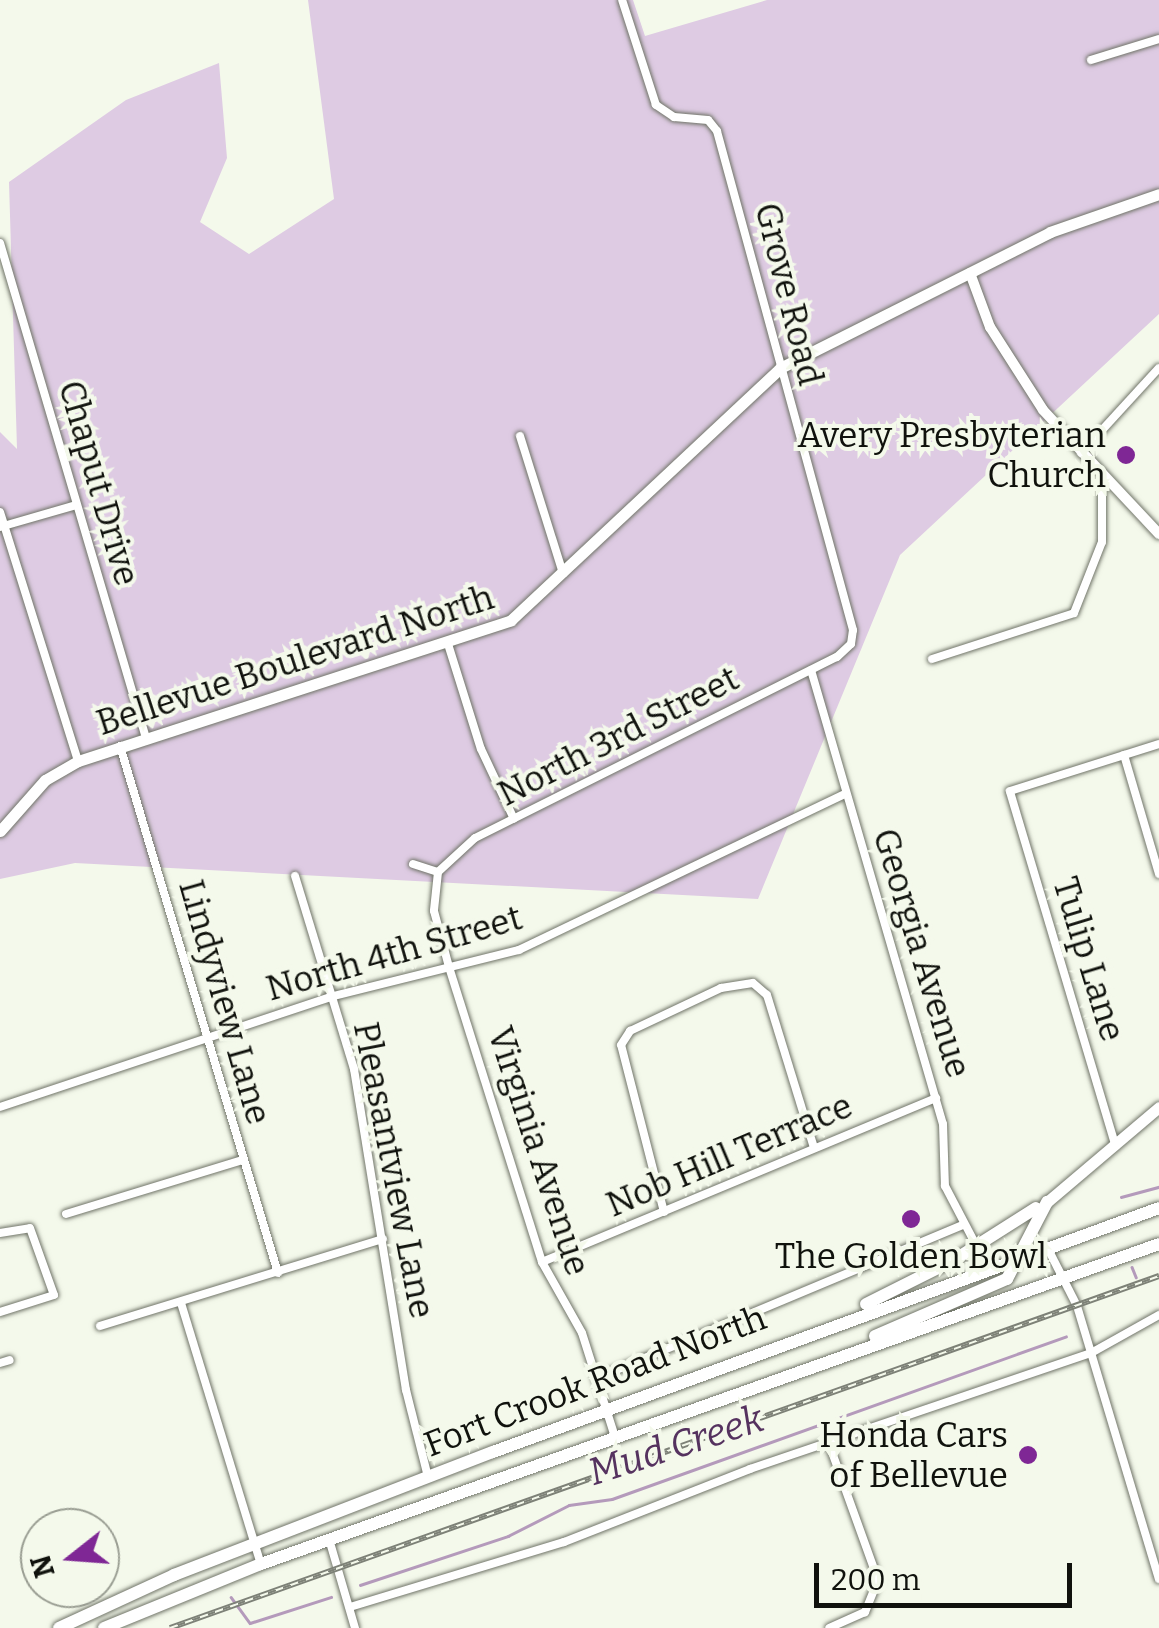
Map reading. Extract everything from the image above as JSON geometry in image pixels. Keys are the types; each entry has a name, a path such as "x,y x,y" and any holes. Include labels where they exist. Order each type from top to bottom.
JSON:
{"main road":[{"name":"Bellevue Boulevard North","path":"0,831 45,780 78,760 448,644 511,620 780,368 1050,232 1159,194"},
{"path":"812,1331 977,1247 1046,1202 1159,1107"},
{"path":"837,1356 1000,1284 1020,1256 1046,1202"},
{"name":"Fort Crook Road North","path":"59,1628 255,1543 812,1331 1159,1208"},
{"path":"104,1628 329,1539 1159,1244"}],"street":[{"name":"Grove Road","path":"622,0 656,106 674,117 708,120 717,131 853,630 850,644"},
{"path":"1092,60 1159,39"},
{"name":"Chaput Drive","path":"0,243 146,738"},
{"path":"970,273 1000,345 1080,454 1159,534"},
{"path":"1080,454 1159,368"},
{"path":"520,436 563,572"},
{"path":"62,450 74,447"},
{"path":"932,659 1074,613 1102,542 1102,477"},
{"path":"2,527 76,505"},
{"path":"0,512 78,760"},
{"path":"448,644 481,749 514,820"},
{"name":"North 3rd Street","path":"438,872 461,848 811,670 850,644"},
{"name":"Georgia Avenue","path":"811,670 936,1098 944,1184 977,1247"},
{"path":"1159,744 1124,755 1159,874"},
{"name":"Lindyview Lane","path":"120,746 278,1273"},
{"name":"Tulip Lane","path":"1115,1144 1010,791 1124,755"},
{"name":"North 4th Street","path":"0,1108 330,997 519,950 845,794"},
{"path":"413,864 438,872"},
{"name":"Virginia Avenue","path":"438,872 434,912 449,967 542,1262 582,1333 616,1440"},
{"name":"Pleasantview Lane","path":"296,876 354,1069 406,1390 428,1477"},
{"path":"664,1212 620,1055 624,1038 732,984 760,986 814,1148"},
{"name":"Nob Hill Terrace","path":"542,1262 936,1098"},
{"path":"66,1214 243,1160"},
{"path":"597,1378 964,1225"},
{"path":"0,1233 30,1228 54,1295 0,1312"},
{"path":"100,1326 382,1240"},
{"path":"1047,1247 1058,1280 1072,1294 1092,1353 1159,1580"},
{"path":"181,1303 261,1564"},
{"path":"350,1608 564,1542 828,1441 1092,1353 1159,1314"},
{"path":"828,1441 878,1580 865,1612 832,1627"},
{"path":"329,1539 355,1628"}],"shaded area":[{"path":"308,0 633,0 645,36 767,0 1159,0 1159,314 900,555 758,899 75,863 0,879 0,432 17,449 9,182 126,100 219,63 227,158 200,222 249,254 334,199"}],"waterway":[{"name":"Mud Creek","path":"1121,1197 1159,1187"},
{"name":"Mud Creek","path":"1132,1267 1136,1277"},
{"name":"Mud Creek","path":"360,1585 508,1536 569,1505 612,1499 1066,1336"},
{"name":"Mud Creek","path":"231,1597 250,1623 331,1597"}],"railway":[{"path":"170,1628 1159,1276"}],"place":[{"name":"Avery Presbyterian Church","path":"1126,455"},
{"name":"The Golden Bowl","path":"911,1219"},
{"name":"Honda Cars of Bellevue","path":"1028,1455"}]}
